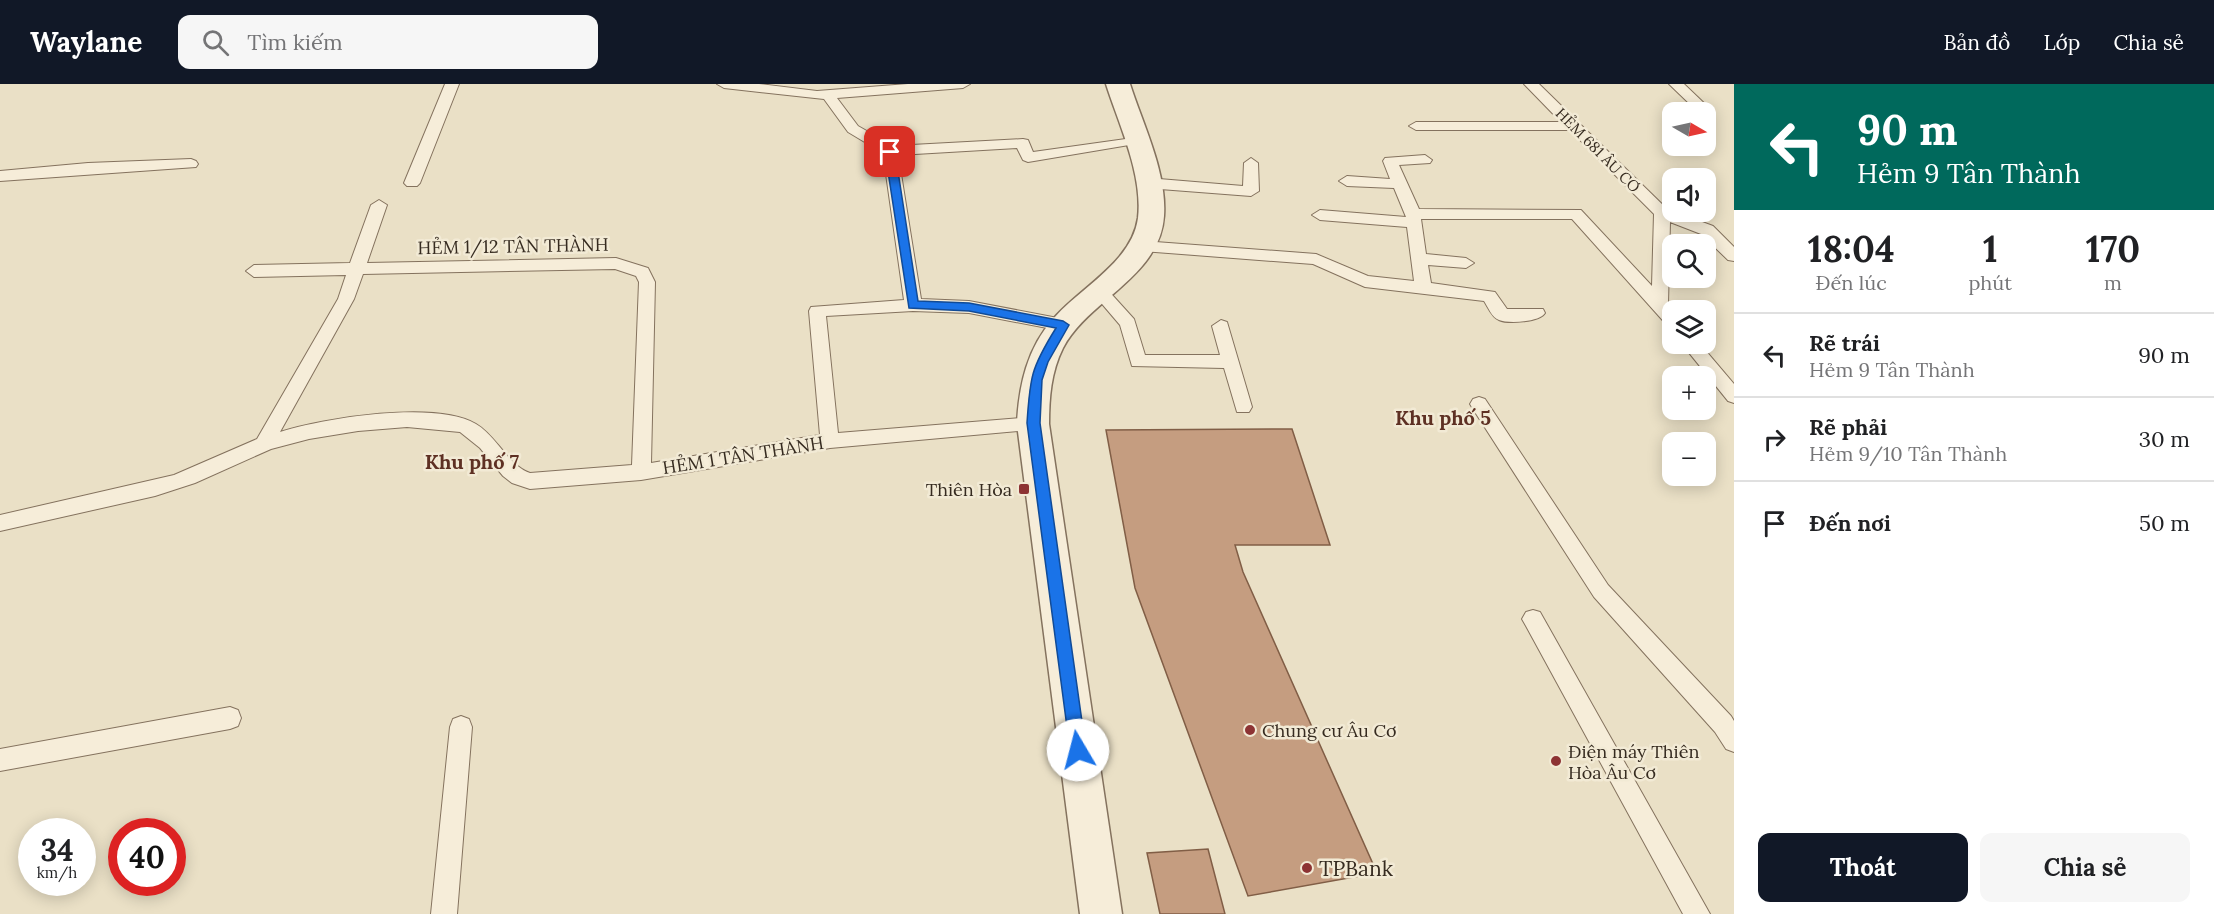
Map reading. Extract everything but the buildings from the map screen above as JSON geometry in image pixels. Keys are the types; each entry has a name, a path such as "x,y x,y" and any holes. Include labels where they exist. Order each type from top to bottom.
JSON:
{"street":[{"path":"1101,914 1033,423 1036,380 1042,362 1063,325 1142,246 1151,219 1147,183 1118,84"}],"lane":[{"path":"412,183 452,84"},
{"path":"724,84 790,94 828,95 963,84"},
{"name":"HẺM 681 ÂU CƠ","path":"1531,84 1662,213"},
{"path":"1676,84 1696,102"},
{"path":"828,95 853,129 890,152 1023,143 1028,157 1135,140"},
{"path":"1416,126 1574,126"},
{"path":"890,152 913,305"},
{"path":"1423,288 1414,218 1390,161 1425,160"},
{"path":"1147,183 1251,191 1251,163"},
{"path":"0,176 88,168 191,165"},
{"path":"1347,181 1400,184"},
{"path":"0,523 161,487 264,444 346,299 379,205"},
{"path":"1660,305 1662,213"},
{"path":"1320,215 1414,218 1576,214 1662,308"},
{"path":"1686,222 1707,230 1734,256"},
{"path":"1142,246 1316,258 1365,281 1489,296 1502,315 1537,313"},
{"path":"1419,259 1466,263"},
{"name":"HẺM 1/12 TÂN THÀNH","path":"254,271 616,263 642,272 647,282 641,472"},
{"path":"1099,291 1128,323 1138,361 1230,362"},
{"path":"830,441 818,311 913,305 969,307 1063,325"},
{"path":"1221,326 1243,407"},
{"path":"1700,354 1732,391"},
{"path":"1479,404 1601,591 1723,724 1734,741"},
{"name":"HẺM 1 TÂN THÀNH","path":"264,444 308,431 355,424 455,423 476,430 520,479 530,481 641,472 830,441 1033,423"},
{"path":"1533,619 1697,914"},
{"path":"0,760 230,718"},
{"path":"444,914 461,726"}],"place":[{"name":"Thiên Hòa","path":"1024,489"},
{"name":"Chung cư Âu Cơ","path":"1250,730"},
{"name":"Điện máy Thiên Hòa Âu Cơ","path":"1556,761"},
{"name":"TPBank","path":"1307,868"}],"district":[{"name":"Khu phố 5","path":"1443,417"},
{"name":"Khu phố 7","path":"472,461"}],"route":[{"path":"890,152 913,305 969,307 1063,325 1042,362 1036,380 1033,397 1033,423 1078,750"}]}
